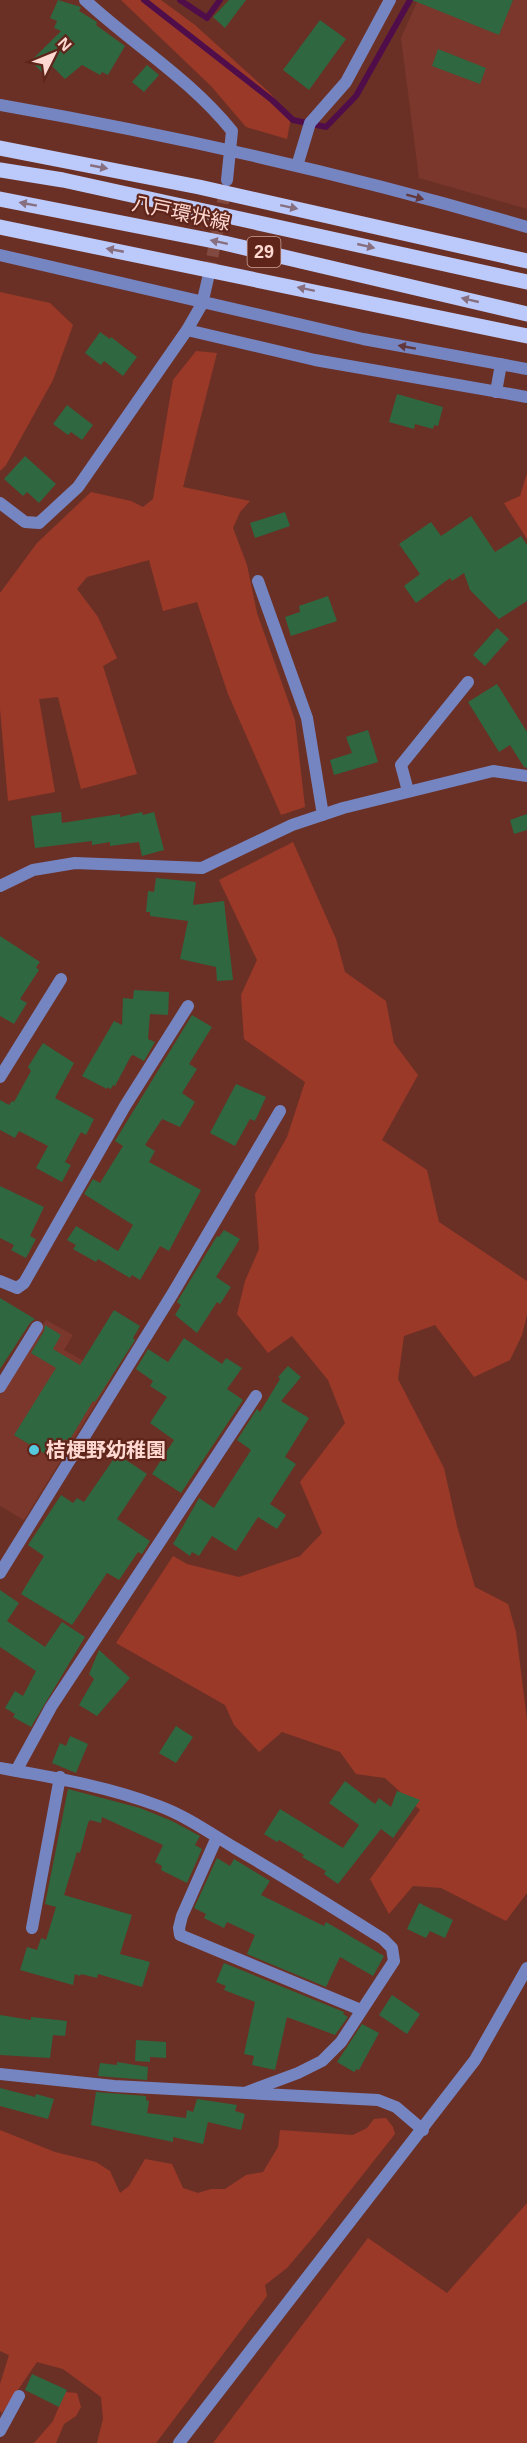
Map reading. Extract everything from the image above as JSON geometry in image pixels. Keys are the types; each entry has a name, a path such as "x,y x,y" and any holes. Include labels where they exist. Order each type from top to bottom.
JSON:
{"main road":[{"path":"0,147 210,190 527,261"},
{"name":"八戸環状線","path":"0,170 63,180 527,282"},
{"name":"八戸環状線","path":"0,199 224,243 527,314"},
{"name":"29","path":"0,227 527,336"}],"street":[{"path":"85,0 159,59 211,105 232,131 227,180"},
{"path":"297,166 310,123 346,82 390,0"},
{"path":"0,105 97,122 297,166 527,227"},
{"path":"0,255 202,304 363,339 527,369"},
{"path":"0,503 25,522 39,523 78,487 187,330 202,304 209,274"},
{"path":"187,330 315,360 527,397"},
{"path":"496,392 501,364"},
{"path":"258,581 307,718 323,815"},
{"path":"408,791 401,765 468,682"},
{"path":"0,886 33,870 75,863 202,868 292,825 323,815 408,791 493,771 527,776"},
{"path":"0,1077 61,979"},
{"path":"0,1281 17,1288 24,1283 125,1106 188,1006"},
{"path":"0,1573 173,1293 280,1111"},
{"path":"0,1387 37,1327"},
{"path":"16,1771 51,1707 256,1396"},
{"path":"0,1768 60,1777 105,1787 161,1807 299,1886 392,1948 394,1961 341,2042 322,2061 248,2092"},
{"path":"32,1928 60,1777"},
{"path":"217,1837 182,1916 178,1928 180,1935 361,2010"},
{"path":"179,2443 475,2060 527,1968"},
{"path":"0,2073 114,2086 378,2100 396,2107 423,2130"},
{"path":"0,2431 19,2396"}],"shaded area":[{"path":"121,0 161,0 195,25 270,93 291,117 287,139 246,127 211,86"},
{"path":"418,0 527,0 527,209 419,178 401,38"},
{"path":"0,292 50,303 73,325 53,380 6,465 0,471"},
{"path":"196,351 217,353 183,487 250,501 240,512 233,528 247,565 257,613 295,720 305,807 281,815 228,694 197,602 163,611 149,560 87,577 77,589 98,617 117,658 103,666 137,774 81,789 58,697 39,699 55,792 8,801 0,709 0,593 37,543 91,492 131,501 143,507 153,499 173,380"},
{"path":"527,473 527,539 504,503 520,496"},
{"path":"293,842 336,939 345,972 386,1001 394,1043 418,1075 382,1140 427,1170 439,1222 527,1281 527,1315 522,1335 510,1360 474,1377 435,1325 404,1336 398,1379 444,1468 457,1526 475,1587 508,1604 516,1632 527,1720 527,1893 506,1921 441,1888 413,1886 389,1914 370,1879 420,1810 385,1778 356,1774 340,1752 282,1732 259,1752 234,1725 225,1705 116,1643 173,1556 187,1564 239,1577 300,1556 322,1533 300,1482 345,1423 328,1380 292,1336 268,1353 237,1314 245,1281 259,1249 255,1194 287,1137 305,1082 244,1039 241,995 257,960 219,880"},
{"name":"桔梗野幼稚園","path":"46,1320 73,1335 64,1350 112,1377 24,1520 0,1506 0,1394"},
{"path":"386,2118 395,2134 287,2268 265,2285 267,2296 156,2443 97,2443 103,2419 101,2397 63,2369 37,2362 2,2413 0,2411 0,2384 9,2355 0,2351 0,2130 55,2152 96,2162 110,2171 120,2193 129,2186 145,2159 172,2164 183,2188 198,2193 211,2189 225,2189 246,2175 263,2172 278,2147 280,2130 353,2135 367,2128 374,2119"},
{"path":"527,2203 527,2443 213,2443 368,2238 447,2293"},
{"path":"65,2392 77,2393 81,2407 76,2416 64,2424 56,2443 34,2443 53,2421"}],"building":[{"path":"58,0 81,7 79,11 97,22 96,25 125,46 108,75 102,72 100,75 82,65 65,79 51,65 43,73 31,61 61,31 54,28 57,21 50,18"},
{"path":"229,0 246,0 225,28 213,17"},
{"path":"412,0 513,0 499,35"},
{"path":"320,20 346,39 309,90 283,70"},
{"path":"438,49 486,68 480,84 432,66"},
{"path":"147,65 159,75 144,92 132,82"},
{"path":"100,332 110,339 111,337 137,357 123,376 104,361 101,365 85,353"},
{"path":"397,394 443,407 438,426 434,425 433,429 415,424 414,429 389,422"},
{"path":"67,405 93,425 82,440 71,432 68,435 53,424"},
{"path":"25,456 56,484 39,503 27,492 23,496 4,479"},
{"path":"285,512 290,526 255,538 250,523"},
{"path":"471,516 495,552 521,536 527,545 527,601 499,619 470,590 464,573 452,581 450,578 416,603 404,586 420,574 399,544 431,522 441,536"},
{"path":"328,596 337,621 291,636 285,617 300,612 299,606"},
{"path":"497,628 509,639 485,666 473,655"},
{"path":"497,684 527,732 527,768 524,767 510,745 499,752 468,702"},
{"path":"368,730 378,762 334,775 330,760 352,753 346,737"},
{"path":"61,812 62,823 120,814 120,817 154,812 164,850 142,856 139,842 110,846 110,842 92,845 92,841 35,848 31,816"},
{"path":"527,814 527,830 514,834 510,820"},
{"path":"156,878 196,882 193,905 224,901 233,980 217,981 216,967 180,959 188,921 150,916 150,912 146,912 148,891 154,892"},
{"path":"0,936 40,962 36,967 39,970 20,999 27,1003 14,1024 0,1016"},
{"path":"134,990 169,992 168,1015 150,1014 148,1039 155,1042 144,1061 131,1056 115,1086 113,1085 111,1089 107,1087 107,1089 82,1076 114,1021 122,1025 123,998 133,999"},
{"path":"192,1015 212,1027 189,1064 197,1069 182,1093 195,1102 180,1127 162,1119 145,1145 155,1151 149,1162 201,1190 169,1251 160,1246 140,1280 132,1275 130,1278 98,1259 96,1262 73,1249 76,1245 67,1240 76,1226 118,1251 133,1225 84,1194 93,1179 100,1183 123,1146 115,1141"},
{"path":"43,1043 74,1063 55,1098 94,1119 86,1135 81,1132 65,1162 71,1165 62,1182 36,1168 48,1146 19,1131 15,1138 0,1130 0,1100 9,1105 12,1101 14,1102 31,1071 28,1067"},
{"path":"236,1084 266,1097 255,1121 250,1119 235,1146 210,1133"},
{"path":"0,1186 44,1207 30,1236 36,1239 26,1258 11,1250 14,1245 0,1238"},
{"path":"224,1230 240,1239 216,1277 231,1287 220,1304 217,1302 197,1333 175,1315 181,1305 177,1302 217,1236 219,1237"},
{"path":"0,1298 35,1319 30,1323 0,1369"},
{"path":"114,1310 140,1326 133,1338 135,1340 69,1441 65,1439 53,1459 14,1435 56,1368 31,1353 45,1325 61,1335 53,1349 80,1365"},
{"path":"184,1338 222,1364 226,1358 242,1368 227,1389 243,1400 181,1493 152,1474 174,1440 150,1423 167,1397 150,1386 153,1381 136,1369 148,1349 168,1362"},
{"path":"288,1366 301,1377 281,1401 309,1418 285,1457 296,1464 270,1504 286,1515 277,1529 258,1517 236,1551 212,1536 199,1556 192,1552 190,1556 173,1544 199,1498 214,1508 251,1450 237,1440 257,1409 260,1412 280,1379 278,1377"},
{"path":"117,1454 147,1474 117,1519 150,1541 142,1554 138,1552 119,1580 107,1573 72,1625 21,1594 44,1556 28,1545 61,1495 73,1503 77,1498 84,1502"},
{"path":"0,1590 19,1603 7,1621 45,1647 62,1622 85,1637 31,1727 13,1717 15,1714 5,1708 15,1691 23,1696 36,1671 0,1647"},
{"path":"99,1650 130,1678 97,1716 79,1705 94,1679 89,1674"},
{"path":"176,1726 193,1737 176,1763 159,1753"},
{"path":"70,1736 88,1744 76,1773 52,1763 60,1743 66,1746"},
{"path":"345,1781 375,1804 379,1798 391,1807 397,1791 420,1800 393,1838 381,1829 338,1884 324,1874 326,1871 302,1857 304,1855 264,1834 280,1809 343,1848 359,1825 329,1803"},
{"path":"68,1789 140,1808 200,1836 195,1845 202,1849 187,1883 161,1870 162,1866 155,1862 163,1845 102,1817 101,1823 90,1820 88,1823 80,1853 77,1852 64,1895 132,1915 120,1954 150,1962 142,1987 98,1974 97,1978 75,1974 73,1985 20,1970 27,1947 37,1950 41,1938 46,1940 56,1907 45,1904"},
{"path":"217,1858 230,1866 234,1859 270,1881 261,1895 324,1926 326,1922 384,1956 373,1976 340,1957 326,1987 247,1954 255,1935 227,1922 224,1928 204,1918 206,1914 194,1908"},
{"path":"419,1903 453,1920 445,1938 430,1931 426,1938 407,1929"},
{"path":"224,1963 344,2012 343,2014 348,2017 335,2035 287,2017 275,2070 252,2065 254,2056 244,2054 255,2002 224,1990 226,1986 216,1982"},
{"path":"392,1995 420,2014 407,2034 379,2015"},
{"path":"0,2015 31,2020 31,2017 67,2021 65,2036 53,2035 50,2058 0,2055"},
{"path":"362,2024 379,2033 359,2070 354,2072 337,2062"},
{"path":"136,2040 166,2042 166,2058 150,2057 150,2062 135,2061"},
{"path":"117,2062 148,2067 147,2080 98,2076 100,2063 117,2065"},
{"path":"0,2088 35,2097 36,2094 54,2099 48,2119 0,2106"},
{"path":"96,2092 146,2096 146,2100 149,2101 147,2113 186,2118 187,2110 193,2112 197,2099 237,2105 235,2111 245,2114 241,2130 208,2122 203,2144 173,2137 173,2142 91,2125"},
{"path":"32,2374 67,2390 59,2407 25,2390"}],"waterway":[{"path":"144,0 272,100 293,120 326,127 356,96 410,0"},
{"path":"180,0 207,18 220,0"}],"tunnel":[{"path":"209,274 226,186"}],"place":[{"name":"桔梗野幼稚園","path":"34,1450"}]}
